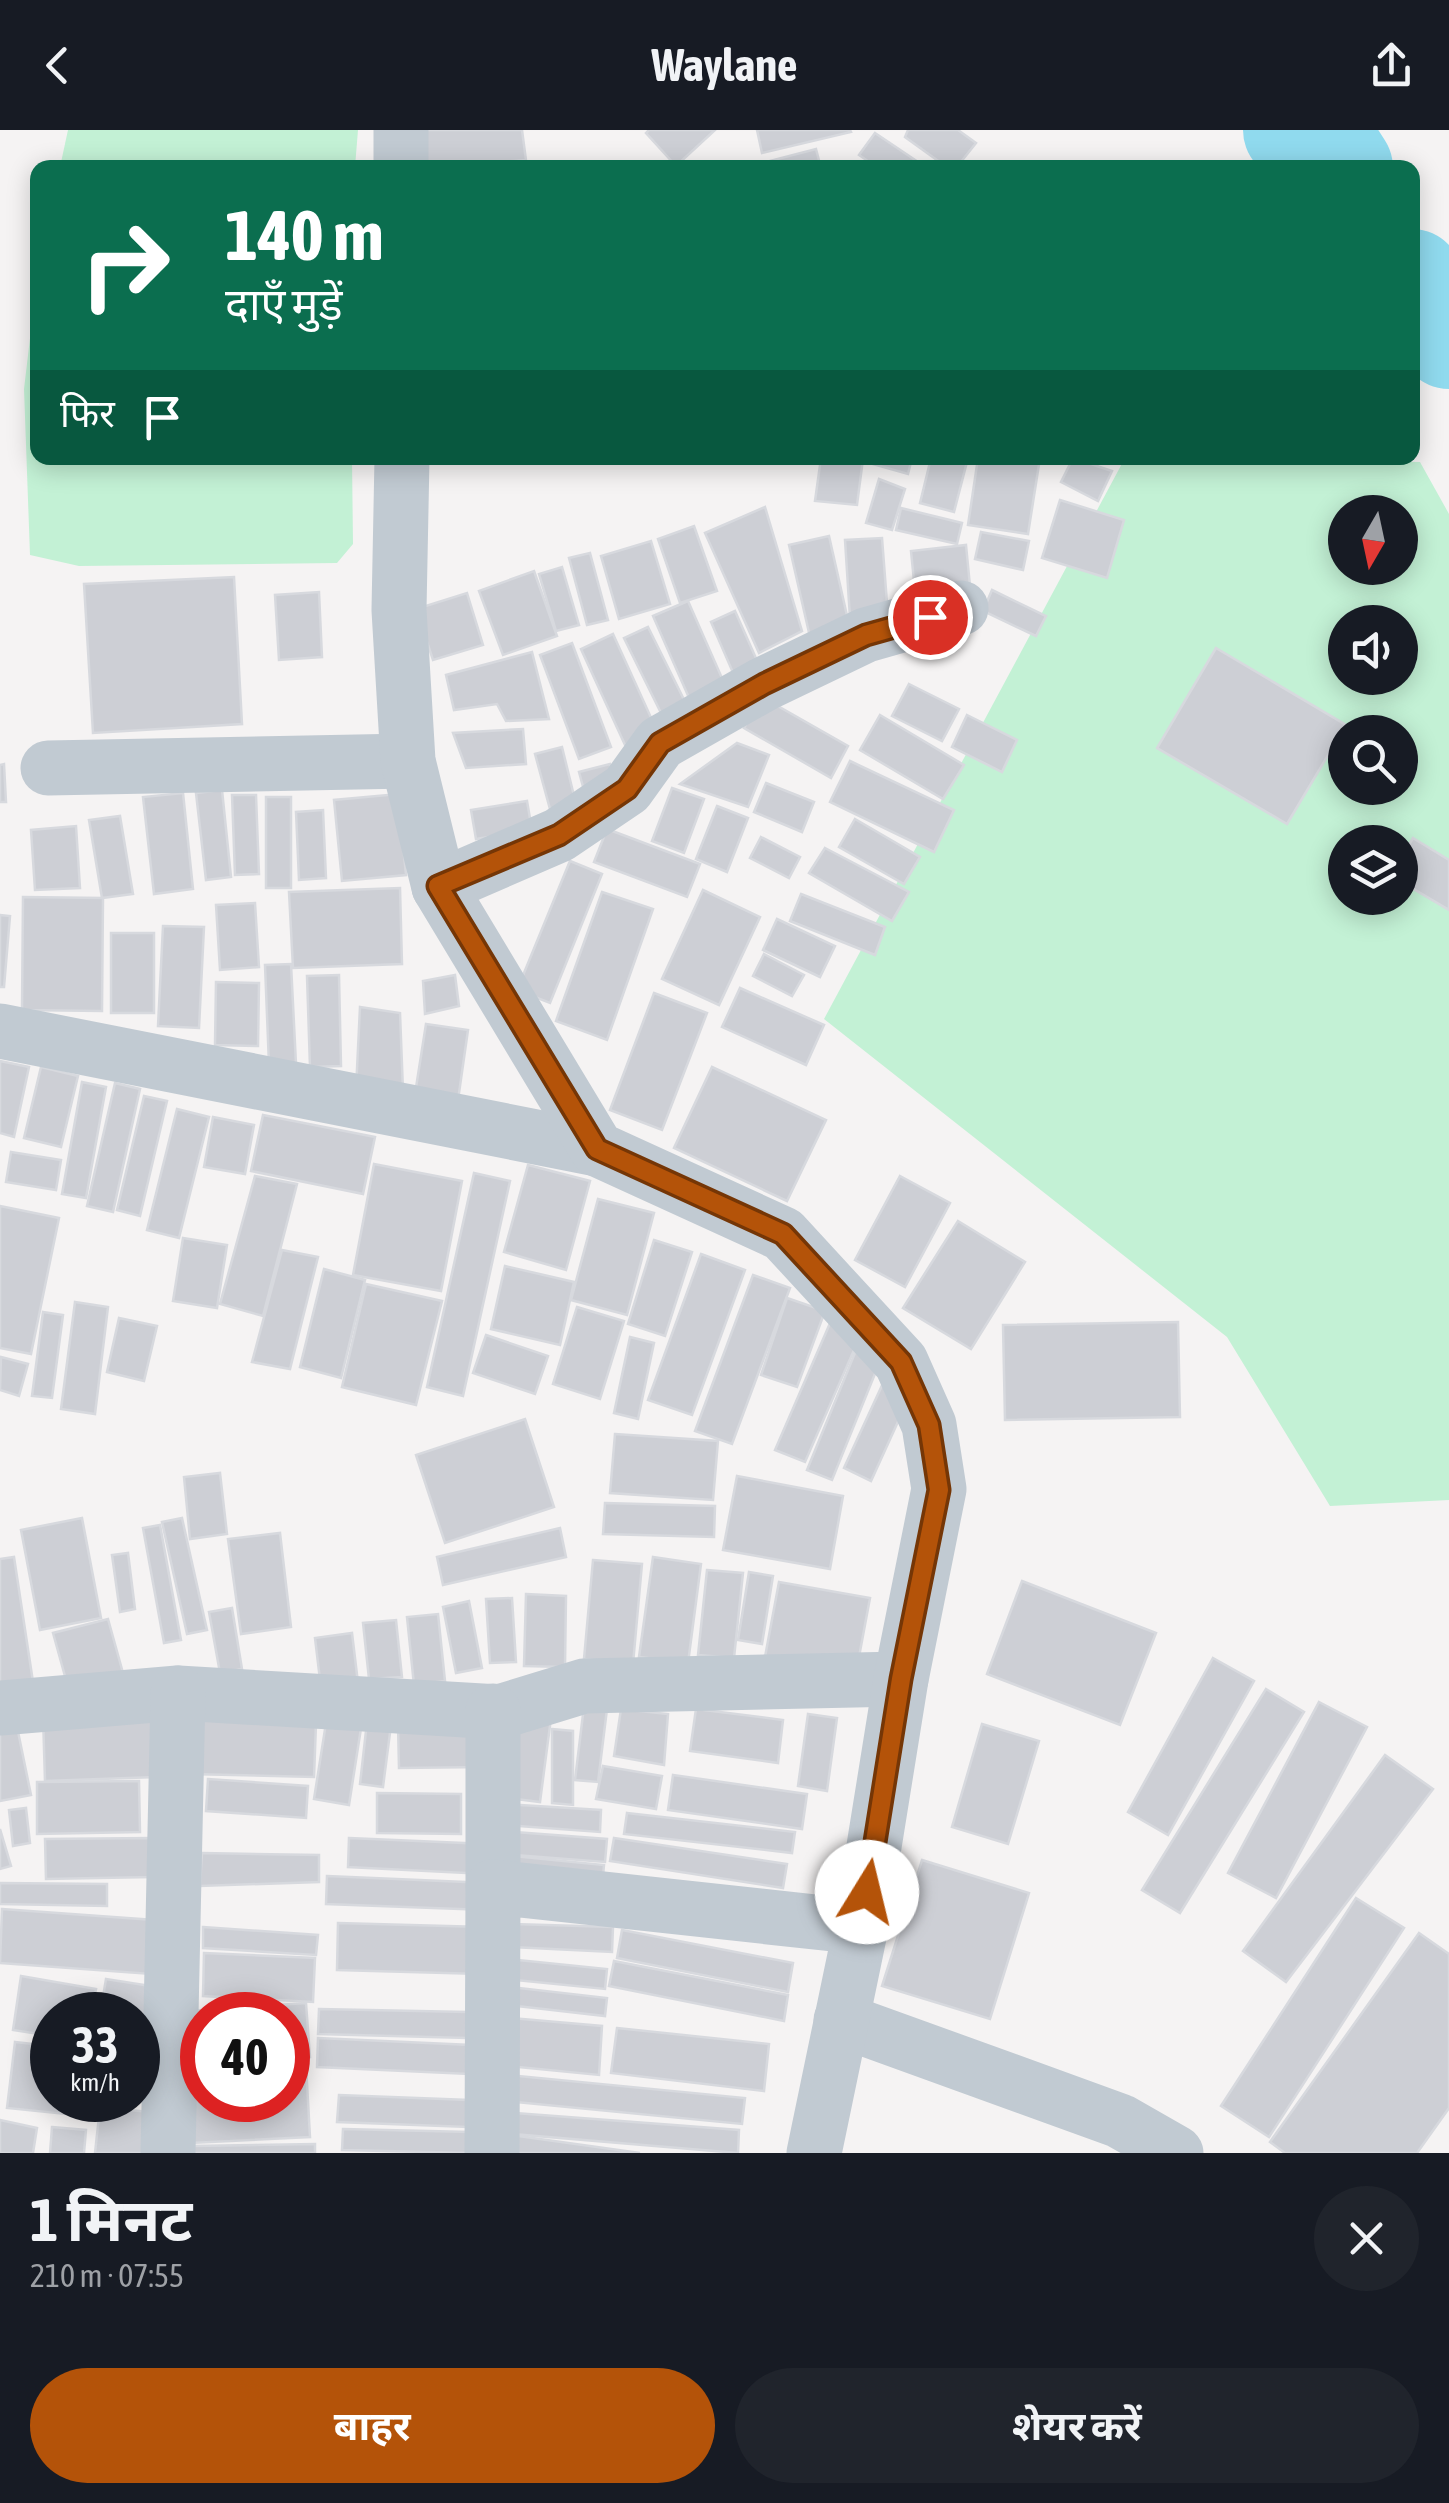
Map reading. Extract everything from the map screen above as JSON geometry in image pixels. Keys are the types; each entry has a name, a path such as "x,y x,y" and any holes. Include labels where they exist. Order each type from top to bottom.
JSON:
{"street":[{"path":"401,130 401,160"},
{"path":"402,465 400,610 408,761 438,886 597,1149"},
{"path":"438,886 559,835 627,789 660,743 764,684 866,635 962,608"},
{"path":"48,768 408,761"},
{"path":"0,1031 597,1149 783,1234 901,1362 929,1425 939,1490 901,1679 861,1928 814,2153"},
{"path":"0,1708 178,1693 493,1712 584,1686 901,1679"},
{"path":"168,2153 178,1693"},
{"path":"492,2153 493,1712"},
{"path":"492,1887 861,1928"},
{"path":"841,2020 1120,2120 1176,2153"}],"green space":[{"path":"68,130 358,130 356,160 62,160"},
{"path":"30,338 30,465 352,465 353,544 337,563 79,566 30,555 24,389"},
{"path":"1420,462 1449,514 1449,1500 1330,1506 1227,1337 824,1019 1121,465"}],"building":[{"path":"421,130 522,130 526,160 425,160"},
{"path":"715,130 682,160 671,160 646,133"},
{"path":"757,130 850,130 851,132 762,153"},
{"path":"908,130 958,130 976,143 962,160 937,160 905,137"},
{"path":"875,133 915,160 866,160 859,155"},
{"path":"816,149 819,160 774,160"},
{"path":"820,465 862,465 857,505 815,501"},
{"path":"876,465 910,465 908,474"},
{"path":"929,465 966,465 954,512 920,503"},
{"path":"977,465 1039,465 1028,534 968,525"},
{"path":"1070,465 1094,465 1112,471 1098,501 1061,482"},
{"path":"879,479 905,489 892,530 866,523"},
{"path":"1060,500 1124,520 1107,578 1042,558"},
{"path":"765,507 802,631 759,653 705,533"},
{"path":"901,508 962,523 957,544 896,530"},
{"path":"694,526 717,591 680,603 658,539"},
{"path":"981,532 1029,541 1023,570 975,559"},
{"path":"829,536 850,629 810,637 789,545"},
{"path":"882,538 888,616 850,618 845,540"},
{"path":"651,541 670,604 619,619 601,556"},
{"path":"966,545 970,586 915,591 911,551"},
{"path":"590,553 608,620 587,625 569,558"},
{"path":"562,567 579,625 556,631 539,574"},
{"path":"534,571 557,636 503,655 479,591"},
{"path":"234,577 242,724 93,733 84,584"},
{"path":"992,590 1046,616 1036,636 983,611"},
{"path":"319,592 322,657 279,660 275,595"},
{"path":"467,593 483,645 433,660 416,609"},
{"path":"688,601 729,694 694,709 653,616"},
{"path":"735,611 759,665 734,675 711,622"},
{"path":"648,627 692,716 668,727 624,638"},
{"path":"613,634 658,733 626,747 581,649"},
{"path":"572,643 611,747 579,759 540,655"},
{"path":"1216,648 1329,715 1328,755 1287,824 1157,748"},
{"path":"532,652 549,719 506,721 497,704 454,710 446,675"},
{"path":"909,684 959,709 942,741 892,716"},
{"path":"762,697 848,746 831,778 744,728"},
{"path":"880,715 964,765 943,799 860,750"},
{"path":"967,715 1017,740 1002,772 952,747"},
{"path":"523,729 526,764 466,768 453,733"},
{"path":"737,743 769,755 748,807 680,784"},
{"path":"562,747 576,804 550,809 535,754"},
{"path":"850,761 954,810 934,852 830,802"},
{"path":"4,764 6,802 0,802 0,765"},
{"path":"610,764 616,785 585,794 579,772"},
{"path":"766,783 814,802 802,832 754,812"},
{"path":"672,788 704,799 684,853 652,841"},
{"path":"222,790 231,877 206,880 196,793"},
{"path":"183,793 193,889 154,894 143,797"},
{"path":"398,794 406,875 342,881 334,800"},
{"path":"232,795 256,795 259,874 235,875"},
{"path":"266,797 291,797 291,888 266,888"},
{"path":"527,801 532,830 476,839 471,810"},
{"path":"717,806 748,818 727,872 696,859"},
{"path":"323,810 326,878 299,880 296,812"},
{"path":"120,816 133,894 102,898 89,820"},
{"path":"855,819 920,857 904,884 839,847"},
{"path":"76,826 80,888 35,890 31,830"},
{"path":"607,829 700,864 687,897 594,862"},
{"path":"761,837 800,857 789,878 750,858"},
{"path":"1418,841 1449,860 1449,910 1418,892"},
{"path":"825,848 909,892 892,921 809,873"},
{"path":"570,861 602,874 550,1003 517,990"},
{"path":"400,888 402,964 293,968 289,892"},
{"path":"703,890 760,917 719,1005 662,979"},
{"path":"602,892 653,909 607,1040 556,1021"},
{"path":"801,894 885,927 875,955 790,921"},
{"path":"23,897 103,898 102,1011 22,1010"},
{"path":"255,903 259,967 220,970 216,905"},
{"path":"0,915 10,916 4,987 0,987"},
{"path":"777,919 835,946 820,977 763,950"},
{"path":"163,926 204,927 199,1028 158,1026"},
{"path":"111,933 154,933 154,1013 111,1013"},
{"path":"764,954 804,975 792,996 753,976"},
{"path":"291,964 296,1064 269,1065 265,965"},
{"path":"339,975 341,1066 310,1067 307,976"},
{"path":"455,975 459,1006 425,1014 423,981"},
{"path":"216,982 259,983 258,1046 215,1045"},
{"path":"740,988 824,1025 806,1065 722,1027"},
{"path":"654,993 707,1013 662,1130 610,1110"},
{"path":"360,1007 400,1013 403,1091 356,1090"},
{"path":"426,1024 468,1030 458,1100 415,1094"},
{"path":"0,1061 29,1067 14,1137 0,1133"},
{"path":"41,1067 78,1076 61,1147 24,1138"},
{"path":"712,1067 826,1120 787,1201 674,1148"},
{"path":"82,1082 106,1087 86,1198 62,1194"},
{"path":"115,1083 140,1089 113,1212 87,1206"},
{"path":"144,1096 167,1101 140,1216 117,1210"},
{"path":"177,1109 209,1117 179,1238 147,1230"},
{"path":"263,1115 375,1137 363,1194 251,1171"},
{"path":"213,1117 254,1125 245,1174 204,1167"},
{"path":"11,1152 61,1160 56,1190 6,1182"},
{"path":"374,1164 462,1181 441,1291 353,1275"},
{"path":"528,1165 590,1181 566,1270 504,1252"},
{"path":"474,1173 510,1181 463,1396 427,1387"},
{"path":"255,1176 297,1184 263,1316 220,1304"},
{"path":"900,1176 950,1203 905,1287 855,1260"},
{"path":"598,1199 654,1213 627,1315 571,1300"},
{"path":"0,1206 59,1218 31,1354 0,1348"},
{"path":"958,1221 1025,1262 971,1349 903,1308"},
{"path":"183,1238 227,1245 217,1308 173,1301"},
{"path":"654,1240 692,1252 665,1336 628,1324"},
{"path":"282,1250 318,1257 290,1369 252,1362"},
{"path":"701,1254 745,1270 692,1415 648,1400"},
{"path":"505,1266 574,1282 560,1345 491,1329"},
{"path":"324,1269 365,1280 341,1378 300,1367"},
{"path":"753,1275 790,1288 732,1444 695,1431"},
{"path":"366,1284 442,1301 416,1405 342,1387"},
{"path":"787,1298 825,1311 797,1387 761,1375"},
{"path":"75,1302 108,1307 95,1414 61,1409"},
{"path":"577,1307 624,1321 600,1399 553,1384"},
{"path":"43,1312 63,1315 52,1398 32,1396"},
{"path":"119,1318 157,1326 144,1381 107,1372"},
{"path":"831,1321 861,1334 805,1462 775,1450"},
{"path":"1178,1322 1180,1417 1005,1420 1003,1325"},
{"path":"486,1335 548,1356 535,1394 473,1373"},
{"path":"630,1337 654,1343 638,1419 614,1413"},
{"path":"857,1348 881,1359 832,1480 807,1470"},
{"path":"1,1357 28,1364 19,1396 0,1390"},
{"path":"885,1379 912,1391 871,1481 844,1468"},
{"path":"525,1419 554,1507 445,1543 416,1455"},
{"path":"615,1434 718,1441 713,1500 610,1493"},
{"path":"220,1473 227,1534 190,1539 184,1477"},
{"path":"737,1476 843,1496 830,1569 723,1550"},
{"path":"605,1503 715,1506 714,1537 603,1534"},
{"path":"82,1518 101,1618 40,1630 21,1530"},
{"path":"182,1518 207,1630 187,1634 162,1522"},
{"path":"160,1525 181,1640 164,1643 143,1528"},
{"path":"560,1528 566,1557 443,1585 437,1557"},
{"path":"280,1533 291,1627 241,1634 228,1539"},
{"path":"128,1553 135,1609 120,1612 112,1555"},
{"path":"14,1557 33,1682 0,1687 0,1559"},
{"path":"653,1557 701,1564 688,1663 639,1657"},
{"path":"593,1560 642,1564 633,1664 584,1659"},
{"path":"707,1570 743,1573 734,1658 698,1655"},
{"path":"749,1572 773,1576 762,1644 738,1640"},
{"path":"1022,1581 1156,1633 1120,1725 987,1674"},
{"path":"779,1582 870,1598 856,1673 765,1657"},
{"path":"526,1594 566,1596 565,1667 524,1666"},
{"path":"512,1598 516,1662 490,1663 486,1599"},
{"path":"469,1601 482,1668 456,1673 443,1607"},
{"path":"232,1608 242,1669 220,1673 209,1612"},
{"path":"438,1614 445,1681 414,1685 407,1617"},
{"path":"108,1619 123,1673 68,1687 53,1633"},
{"path":"396,1620 402,1677 369,1679 363,1623"},
{"path":"352,1633 358,1683 321,1688 315,1638"},
{"path":"1213,1658 1254,1681 1168,1835 1128,1812"},
{"path":"1266,1689 1304,1712 1180,1913 1142,1890"},
{"path":"1319,1702 1367,1727 1276,1898 1228,1873"},
{"path":"329,1704 364,1709 349,1805 314,1799"},
{"path":"584,1706 607,1709 598,1782 575,1780"},
{"path":"621,1709 668,1714 664,1765 614,1756"},
{"path":"696,1709 783,1720 778,1763 690,1751"},
{"path":"154,1712 156,1777 45,1781 43,1716"},
{"path":"808,1714 837,1718 827,1791 798,1786"},
{"path":"15,1717 31,1795 0,1801 0,1720"},
{"path":"551,1718 540,1802 499,1797 505,1722"},
{"path":"189,1720 316,1724 314,1777 188,1774"},
{"path":"367,1722 391,1725 383,1787 360,1784"},
{"path":"483,1723 484,1767 399,1768 398,1724"},
{"path":"982,1724 1039,1741 1008,1844 952,1827"},
{"path":"552,1729 573,1731 573,1805 552,1803"},
{"path":"1385,1755 1433,1789 1286,1982 1243,1951"},
{"path":"603,1766 662,1776 656,1809 596,1799"},
{"path":"673,1775 807,1794 802,1829 668,1810"},
{"path":"208,1779 308,1786 306,1818 206,1811"},
{"path":"139,1781 140,1832 37,1834 37,1782"},
{"path":"377,1793 461,1794 461,1834 377,1833"},
{"path":"505,1804 601,1810 600,1832 503,1825"},
{"path":"26,1808 30,1843 13,1846 9,1810"},
{"path":"627,1813 795,1832 792,1853 624,1834"},
{"path":"0,1829 11,1866 0,1869"},
{"path":"502,1831 607,1839 605,1862 500,1854"},
{"path":"151,1838 152,1877 46,1879 45,1839"},
{"path":"349,1838 486,1844 485,1874 348,1867"},
{"path":"614,1838 787,1864 783,1888 610,1861"},
{"path":"202,1853 319,1855 319,1882 200,1886"},
{"path":"502,1855 604,1865 602,1887 500,1879"},
{"path":"922,1860 1029,1893 990,2019 882,1986"},
{"path":"327,1876 488,1883 486,1910 326,1904"},
{"path":"0,1883 107,1884 107,1906 0,1904"},
{"path":"1356,1898 1404,1928 1269,2137 1221,2106"},
{"path":"2,1909 154,1920 151,1974 0,1963"},
{"path":"338,1923 483,1927 481,1974 337,1970"},
{"path":"513,1924 613,1927 612,1952 512,1947"},
{"path":"203,1927 318,1935 316,1955 203,1948"},
{"path":"622,1930 793,1963 788,1992 617,1958"},
{"path":"1419,1933 1449,1954 1449,2108 1417,2153 1285,2153 1270,2142"},
{"path":"204,1953 315,1958 313,2002 310,1992 203,1992"},
{"path":"508,1959 607,1969 605,1989 506,1979"},
{"path":"614,1961 788,1995 784,2021 609,1986"},
{"path":"21,1976 96,1989 30,1992 30,2033 13,2030"},
{"path":"106,1979 157,1987 156,1992 104,1992"},
{"path":"502,1986 607,1998 605,2016 500,2004"},
{"path":"319,2009 467,2012 467,2038 318,2034"},
{"path":"499,2017 602,2026 599,2075 497,2065"},
{"path":"617,2028 769,2044 764,2091 611,2073"},
{"path":"318,2038 471,2045 469,2074 317,2067"},
{"path":"15,2042 30,2044 30,2110 7,2108"},
{"path":"507,2075 745,2098 742,2124 505,2101"},
{"path":"339,2095 469,2100 468,2127 337,2122"},
{"path":"515,2113 739,2130 738,2153 513,2134"},
{"path":"0,2120 37,2128 33,2153 0,2153"},
{"path":"98,2122 149,2122 145,2153 95,2153"},
{"path":"190,2122 309,2122 310,2137 191,2143"},
{"path":"52,2127 86,2130 84,2153 50,2153"},
{"path":"343,2129 470,2132 470,2153 342,2150"},
{"path":"511,2135 640,2153 508,2153"},
{"path":"315,2144 315,2153 192,2153 192,2146"}],"waterway":[{"path":"1294,130 1328,146 1337,160"},
{"path":"1420,293 1449,338"}],"route":[{"path":"867,1892 901,1679 939,1490 929,1425 901,1362 783,1234 597,1149 438,886 559,835 627,789 660,743 764,684 866,635 930,617"}]}
